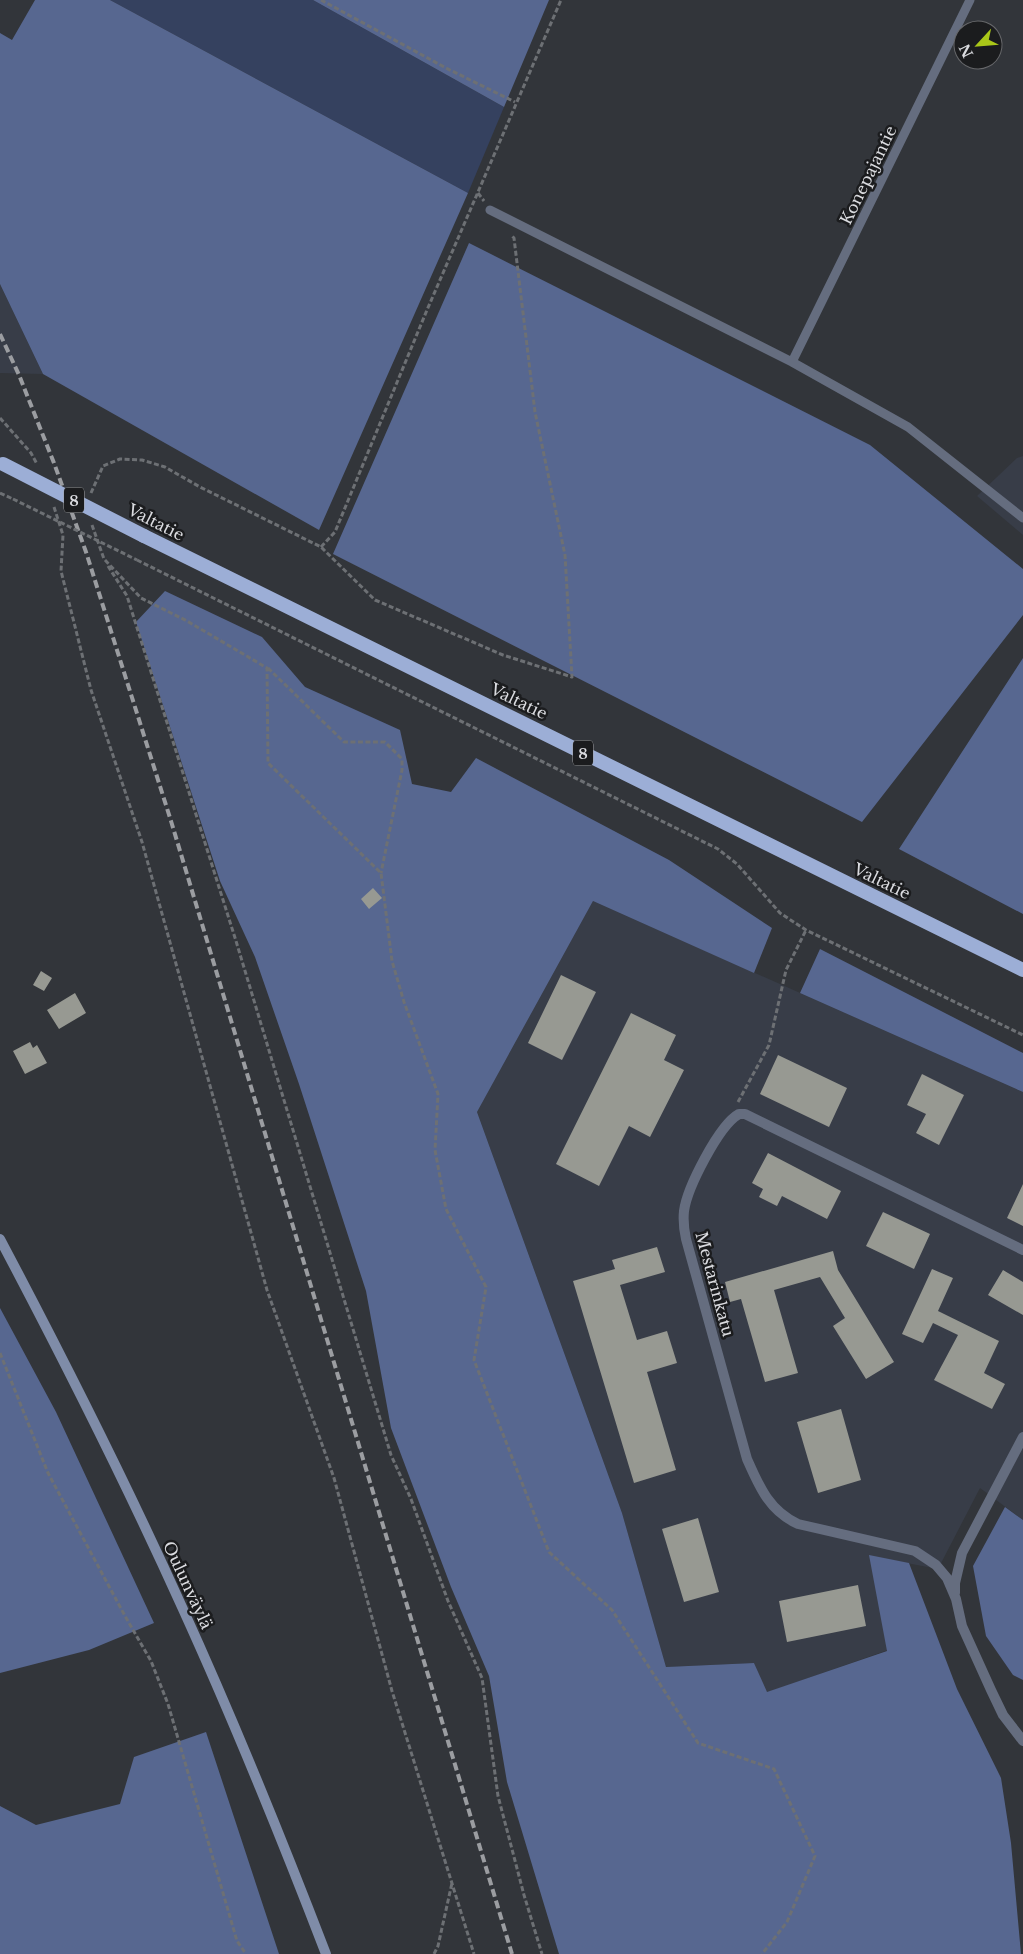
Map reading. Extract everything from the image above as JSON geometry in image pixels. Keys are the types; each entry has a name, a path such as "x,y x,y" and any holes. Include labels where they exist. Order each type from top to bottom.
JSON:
{"highway":[{"name":"Valtatie","path":"2,463 144,536 1023,970"}],"main road":[{"name":"Oulunväylä","path":"0,1239 50,1335 182,1606 244,1749 326,1954"}],"street":[{"path":"726,1124 739,1114 745,1114 1023,1250"},
{"name":"Mestarinkatu","path":"726,1124 694,1180 687,1200 683,1224 688,1248 748,1459 759,1486 776,1511 792,1521 915,1551 926,1557 947,1578 956,1599"},
{"name":"Mestarinkatu","path":"1023,1436 962,1553 955,1583 956,1599 962,1626 973,1653 1003,1714 1023,1741"}],"lane":[{"name":"Konepajantie","path":"792,362 970,0"},
{"path":"490,210 792,362 908,427 1023,518"}],"path":[{"path":"321,0 446,68 516,102"},
{"path":"321,547 335,532 427,310 561,0"},
{"path":"478,194 490,210"},
{"path":"92,489 103,466 120,459 142,460 165,466 200,487 321,547 375,600 503,655 572,677 565,555 535,412 514,238 508,231"},
{"path":"0,418 31,453"},
{"path":"0,492 718,848 737,864 780,913 806,930 1023,1036"},
{"path":"61,530 63,536 61,571 90,690 142,842 268,1290 334,1478 392,1691 474,1954"},
{"path":"542,1954 524,1895 498,1796 482,1678 448,1601 412,1499 390,1455 236,941 127,596 103,558 141,598 267,668 344,742 385,742 402,759 381,873 392,961 404,1002 438,1094 435,1150 446,1209 486,1287 474,1360 549,1552 612,1610 698,1743 774,1769 815,1856 787,1922 762,1954"},
{"path":"267,668 268,763 381,873"},
{"path":"726,1124 769,1045 786,970 806,930"},
{"path":"0,1353 48,1473 124,1616 151,1661 168,1704 237,1941 246,1954"},
{"path":"434,1954 438,1946 452,1882"}],"shaded area":[{"path":"35,0 110,0 468,193 319,530 43,374 0,284 0,33 12,40"},
{"path":"110,0 313,0 504,107 468,193"},
{"path":"313,0 549,0 504,107"},
{"path":"469,243 870,445 1023,569 1023,615 862,822 333,554"},
{"path":"0,284 43,374 0,373"},
{"path":"1023,456 1023,535 977,496 1017,458"},
{"path":"165,591 262,637 305,687 400,730 412,784 451,792 476,758 669,860 772,928 754,973 593,901 477,1112 622,1513 666,1667 754,1663 767,1692 887,1651 869,1555 909,1563 957,1689 1001,1778 1011,1843 1021,1954 559,1954 507,1782 489,1676 451,1587 391,1428 366,1291 299,1084 255,957 220,881 136,622"},
{"path":"1023,658 1023,914 899,849"},
{"path":"593,901 1023,1092 1023,1520 980,1488 938,1569 870,1556 888,1650 766,1693 754,1663 666,1667 622,1513 477,1112"},
{"path":"820,949 1023,1053 1023,1092 800,993"},
{"path":"0,1308 56,1412 154,1623 89,1650 0,1673"},
{"path":"1005,1507 1023,1520 1023,1680 1013,1675 986,1636 973,1566"},
{"path":"206,1732 279,1954 0,1954 0,1806 36,1825 120,1804 134,1757"}],"building":[{"path":"373,888 382,898 369,909 361,899"},
{"path":"41,971 52,978 44,991 33,985"},
{"path":"561,975 596,992 562,1060 528,1043"},
{"path":"75,993 86,1013 59,1029 47,1010"},
{"path":"631,1013 676,1035 664,1060 684,1070 650,1137 629,1126 599,1186 556,1164"},
{"path":"30,1042 33,1048 37,1045 47,1063 25,1074 13,1051"},
{"path":"778,1055 847,1088 829,1127 760,1094"},
{"path":"922,1074 964,1095 939,1145 916,1133 926,1114 907,1105"},
{"path":"768,1153 841,1191 827,1219 782,1196 777,1206 759,1197 763,1189 752,1183"},
{"path":"1023,1184 1023,1226 1007,1218"},
{"path":"883,1212 930,1234 914,1269 866,1246"},
{"path":"657,1247 665,1272 620,1285 637,1340 667,1331 677,1363 647,1372 676,1470 634,1483 573,1281 615,1269 612,1260"},
{"path":"833,1251 838,1270 894,1362 866,1379 833,1326 845,1318 820,1277 774,1290 798,1373 765,1382 741,1299 730,1302 725,1282"},
{"path":"932,1269 953,1278 938,1311 999,1341 984,1373 1005,1384 992,1409 934,1380 958,1335 933,1323 923,1343 902,1334"},
{"path":"1003,1270 1023,1282 1023,1315 988,1295"},
{"path":"841,1409 861,1480 818,1493 797,1422"},
{"path":"698,1518 719,1592 684,1602 662,1529"},
{"path":"858,1585 866,1626 787,1642 779,1601"}],"railway":[{"path":"0,334 19,375 54,463 86,552 171,821 512,1954"}]}
